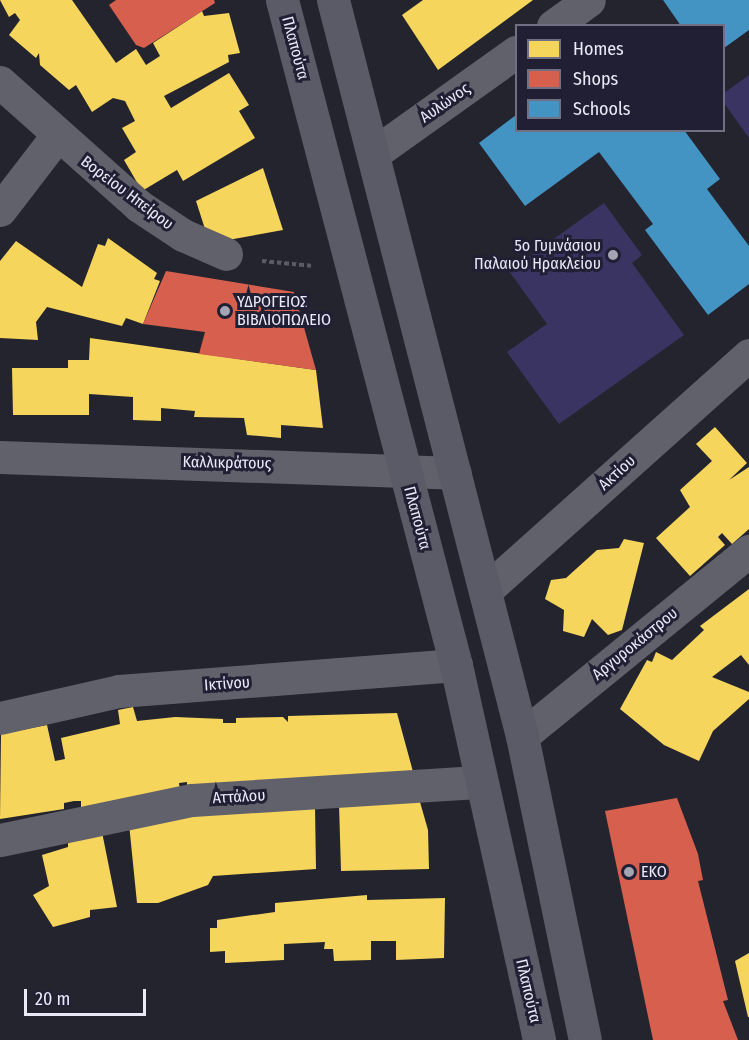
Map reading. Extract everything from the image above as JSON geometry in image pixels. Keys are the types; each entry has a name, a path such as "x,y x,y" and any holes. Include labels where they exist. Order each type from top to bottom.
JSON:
{"main road":[{"name":"Πλαπούτα","path":"282,0 456,665 539,1040"},
{"path":"333,0 522,736 585,1040"},
{"path":"298,61 346,52"}],"street":[{"path":"556,24 589,0"},
{"name":"Αυλώνος","path":"373,154 515,53"},
{"name":"Βορείου Ηπείρου","path":"0,82 56,137 140,206 183,235 226,254"},
{"path":"0,210 56,137"},
{"name":"Ακτίου","path":"485,591 749,355"},
{"name":"Καλλικράτους","path":"0,457 404,467 454,473"},
{"name":"Αργυροκάστρου","path":"522,736 749,551"},
{"name":"Ικτίνου","path":"0,718 119,691 456,665"},
{"name":"Αττάλου","path":"0,840 192,800 481,782"}],"path":[{"path":"226,254 310,266 350,263"}],"shaded area":[{"path":"749,75 749,138 725,104 725,92"},
{"path":"604,203 642,255 632,263 684,335 559,424 507,352 547,324 509,271"}],"building: Homes":[{"path":"0,0 72,0 116,63 136,49 146,65 160,56 153,43 202,11 204,16 229,13 240,53 228,55 229,62 164,96 171,108 229,73 249,105 239,111 255,138 183,181 177,170 142,191 124,160 136,152 122,128 135,121 125,101 113,98 92,112 76,85 69,90 40,65 39,53 36,58 9,35 20,20 15,13 9,17"},
{"path":"423,0 533,0 438,70 402,15"},
{"path":"263,168 283,230 228,240 205,229 196,201"},
{"path":"108,238 157,273 154,279 160,281 143,324 126,318 122,326 47,307 36,322 38,340 0,338 0,261 16,241 82,287 98,244 105,246"},
{"path":"90,338 316,370 323,428 281,425 281,438 247,435 244,418 194,417 195,411 161,408 161,421 133,420 133,397 89,394 89,415 13,415 12,368 68,368 68,360 89,360"},
{"path":"715,427 747,463 729,480 749,467 749,529 732,544 722,533 718,537 725,545 690,576 656,538 690,507 680,490 712,461 696,444"},
{"path":"624,539 644,543 622,630 608,635 592,619 584,637 563,631 564,610 545,599 551,580 566,578 597,550 619,548"},
{"path":"749,589 749,665 741,655 712,677 749,692 749,699 713,731 699,761 664,745 620,709 647,660 652,662 656,652 672,660 704,630 700,626"},
{"path":"133,707 137,721 175,717 223,719 223,723 236,723 236,718 283,717 288,722 288,716 397,713 415,779 187,786 187,782 179,783 180,790 81,808 81,801 74,801 64,803 64,809 0,819 1,734 47,725 55,761 65,759 61,738 120,724 118,710"},
{"path":"420,802 428,830 429,869 341,871 339,804"},
{"path":"195,807 315,807 316,869 213,876 208,885 158,903 137,903 129,824"},
{"path":"102,832 117,907 90,910 90,917 53,927 33,895 49,886 42,855 68,847 68,839"},
{"path":"367,895 367,900 445,898 444,958 396,960 396,941 371,941 371,960 334,961 333,949 324,949 325,942 284,944 284,960 225,963 225,951 210,952 210,928 217,928 217,920 275,912 275,903"},
{"path":"749,953 749,1017 748,1017 735,961"}],"building: Shops":[{"path":"116,0 214,0 215,3 144,48 136,45 109,5"},
{"name":"ΥΔΡΟΓΕΙΟΣ ΒΙΒΛΙΟΠΩΛΕΙΟ","path":"166,271 294,292 316,370 199,354 205,332 143,324"},
{"path":"677,798 698,854 703,880 698,881 728,1000 723,1001 738,1040 653,1040 605,811"}],"building: Schools":[{"path":"663,0 749,0 749,30 725,47 725,24 680,24"},
{"path":"515,116 515,132 685,132 720,179 707,189 749,246 749,284 708,315 645,230 653,224 599,152 525,206 479,143"}],"place":[{"name":"5ο Γυμνάσιου Παλαιού Ηρακλείου","path":"613,255"},
{"name":"ΥΔΡΟΓΕΙΟΣ ΒΙΒΛΙΟΠΩΛΕΙΟ","path":"225,311"},
{"name":"EKO","path":"629,872"}]}
